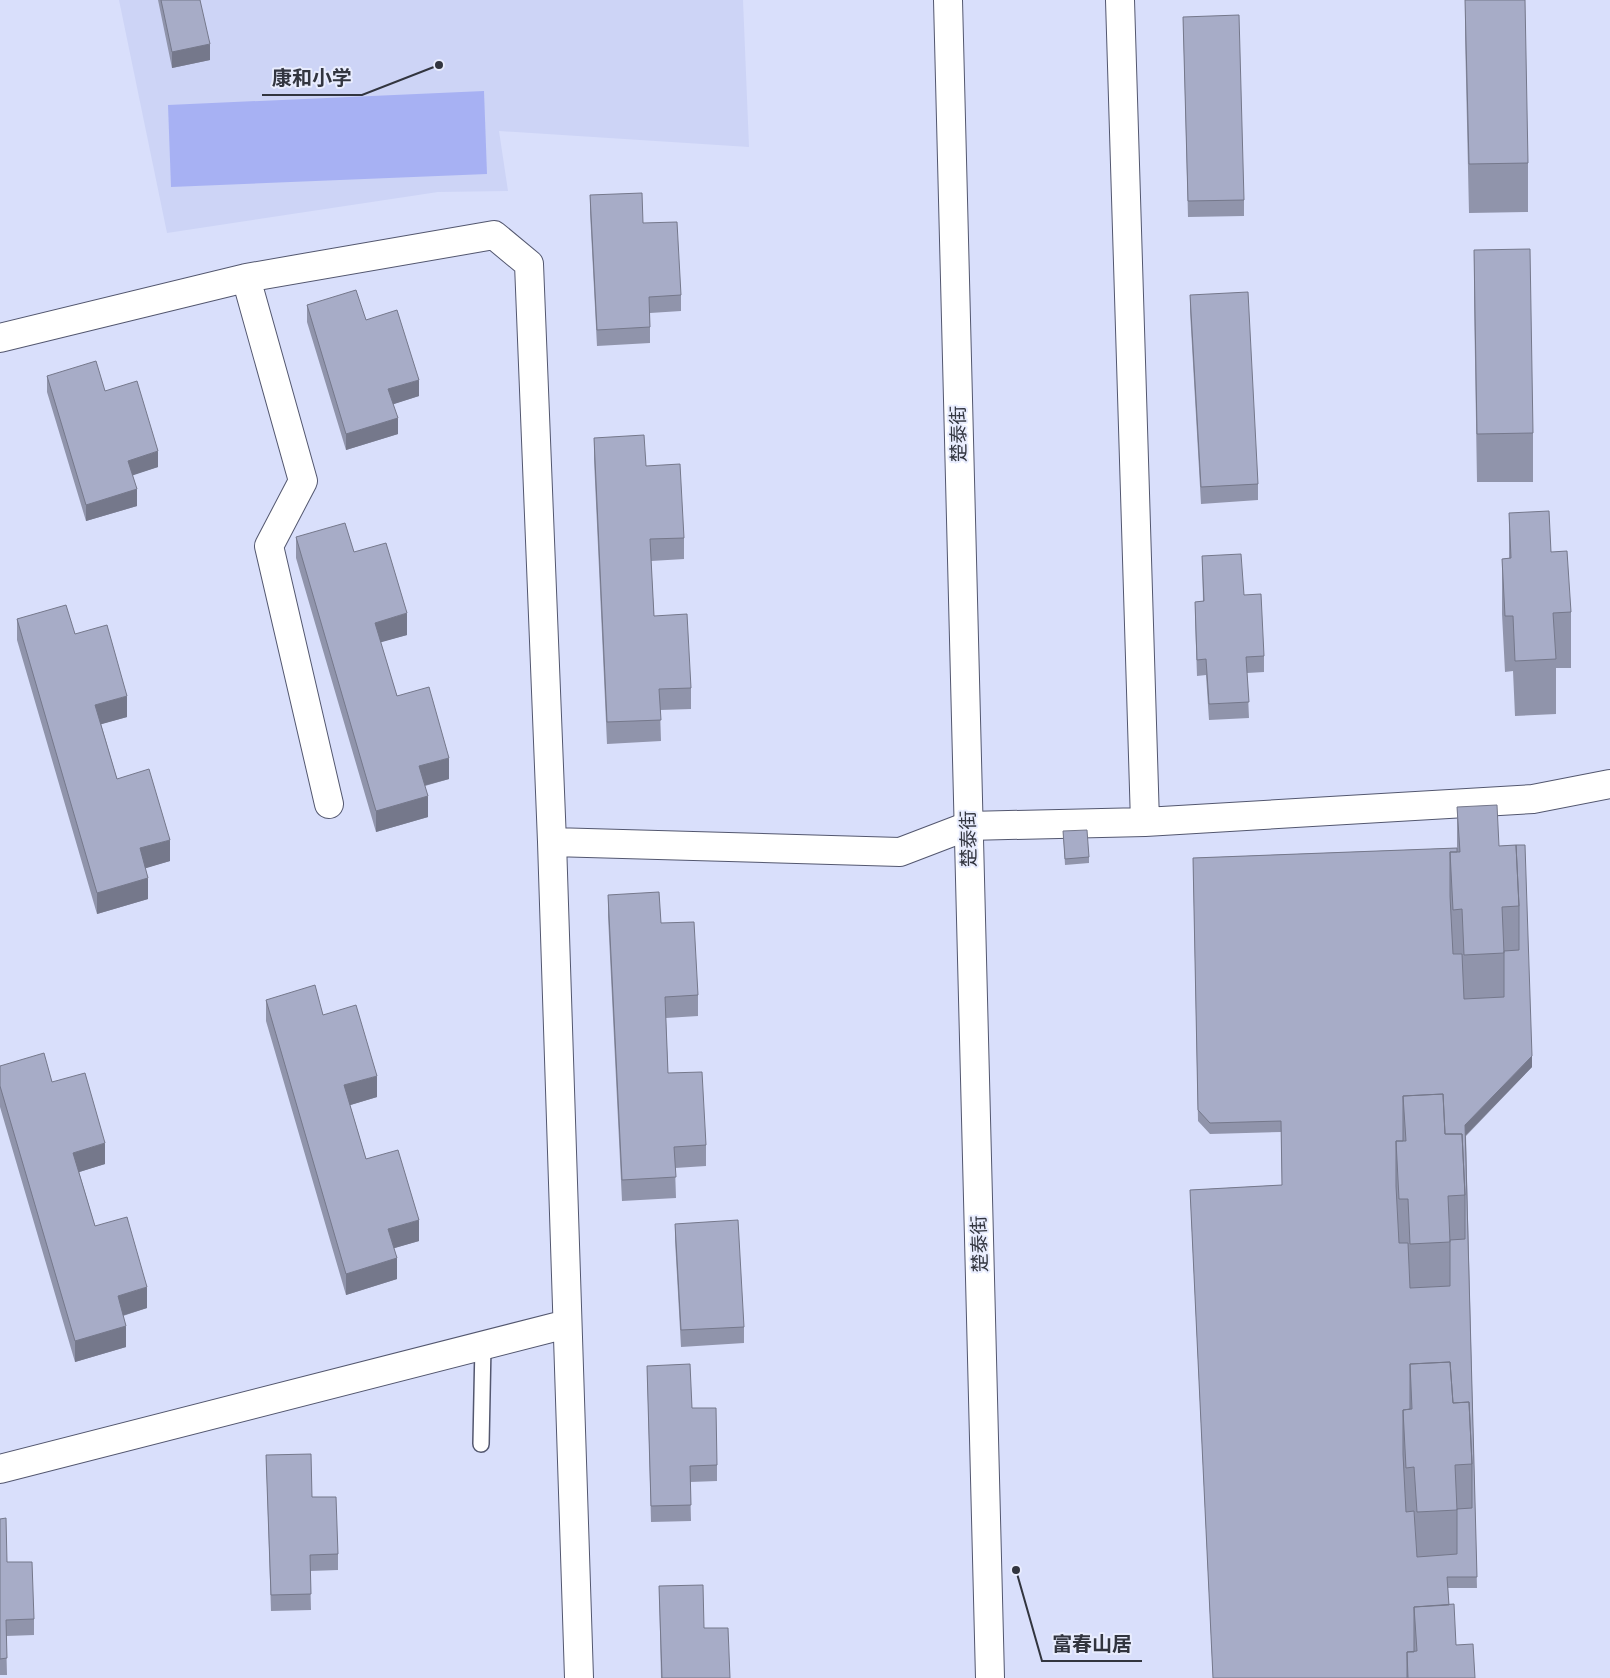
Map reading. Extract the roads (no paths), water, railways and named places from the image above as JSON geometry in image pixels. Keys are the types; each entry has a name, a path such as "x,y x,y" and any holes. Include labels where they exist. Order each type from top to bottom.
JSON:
{"street":[{"name":"楚泰街","path":"948,0 990,1678"},
{"path":"1120,0 1145,822"},
{"path":"0,338 246,278 494,235 529,264 552,842 579,1678"},
{"path":"246,278 303,481 269,546 329,804"},
{"path":"552,842 900,852 968,826 1145,822 1533,799 1610,784"},
{"path":"0,1469 567,1324"}],"lane":[{"path":"481,1444 483,1345"}],"place":[{"name":"康和小学","path":"439,65"},
{"name":"富春山居","path":"1016,1570"}]}
